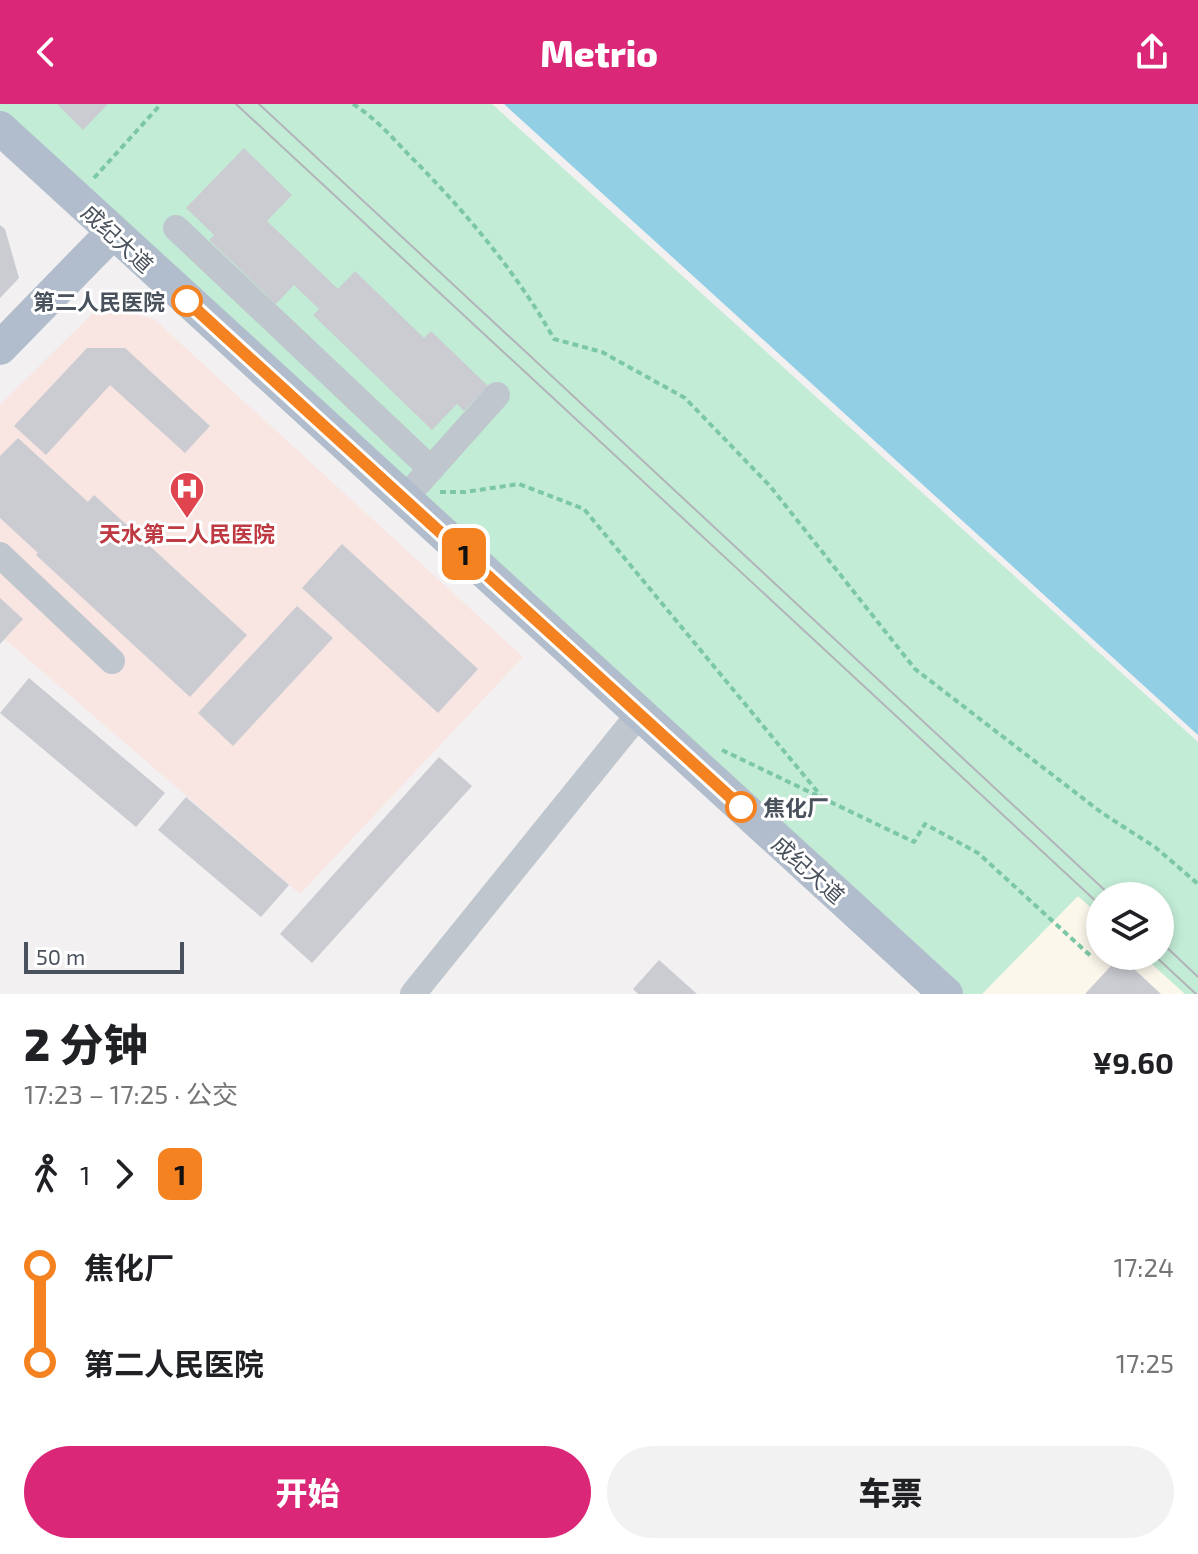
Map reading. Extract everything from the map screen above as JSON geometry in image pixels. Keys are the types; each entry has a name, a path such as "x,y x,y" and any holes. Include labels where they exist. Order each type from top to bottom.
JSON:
{"main road":[{"name":"成纪大道","path":"0,128 946,994"},
{"path":"0,348 112,233"}],"street":[{"path":"176,228 431,469"},
{"path":"404,499 497,395"},
{"path":"0,555 112,661"},
{"path":"413,994 639,714"}],"path":[{"path":"76,197 161,104"},
{"path":"353,104 367,112 435,181 536,305 554,339 602,352 685,398 770,486 915,669 1102,813 1155,847 1198,884"},
{"path":"404,499 439,492 465,492 519,484 584,509 821,796"},
{"path":"714,747 914,842 925,824 978,853 1086,952"}],"shaded area":[{"name":"天水第二人民医院","path":"101,305 154,319 523,657 300,894 0,635 0,405"},
{"path":"1078,896 1086,903 1086,970 1158,970 1185,994 982,994"}],"green space":[{"path":"0,104 492,104 1198,742 1198,994 1185,994 1158,970 1174,970 1174,882 1086,882 1086,903 1078,896 982,994 963,994 112,233 0,119"}],"water":[{"path":"504,104 1198,104 1198,735"}],"building":[{"path":"57,104 108,104 83,130"},
{"path":"244,148 292,195 267,221 338,289 355,271 424,338 431,331 488,386 464,411 457,404 432,430 313,315 319,309 294,285 276,304 209,240 214,235 186,208"},
{"path":"0,225 5,229 19,278 0,298"},
{"path":"87,348 125,348 210,426 185,453 110,385 46,455 14,426"},
{"path":"18,438 88,502 94,495 247,635 190,697 0,518 0,456"},
{"path":"342,544 478,669 438,713 302,588"},
{"path":"0,598 23,619 0,644"},
{"path":"297,606 333,638 233,746 198,713"},
{"path":"29,678 165,793 136,827 0,713"},
{"path":"439,757 472,786 312,963 280,934"},
{"path":"186,797 289,885 261,917 158,830"},
{"path":"659,960 697,994 638,994 633,989"},
{"path":"1107,970 1135,970 1161,994 1085,994"}],"tram line":[{"path":"236,104 1086,892"},
{"path":"259,104 1096,882"},
{"path":"1174,954 1198,977"},
{"path":"1170,970 1196,994"}],"bus line":[{"name":"1","path":"187,301 741,807"}],"place":[{"name":"第二人民医院","path":"187,301"},
{"name":"天水第二人民医院","path":"187,520"},
{"name":"焦化厂","path":"741,807"}]}
